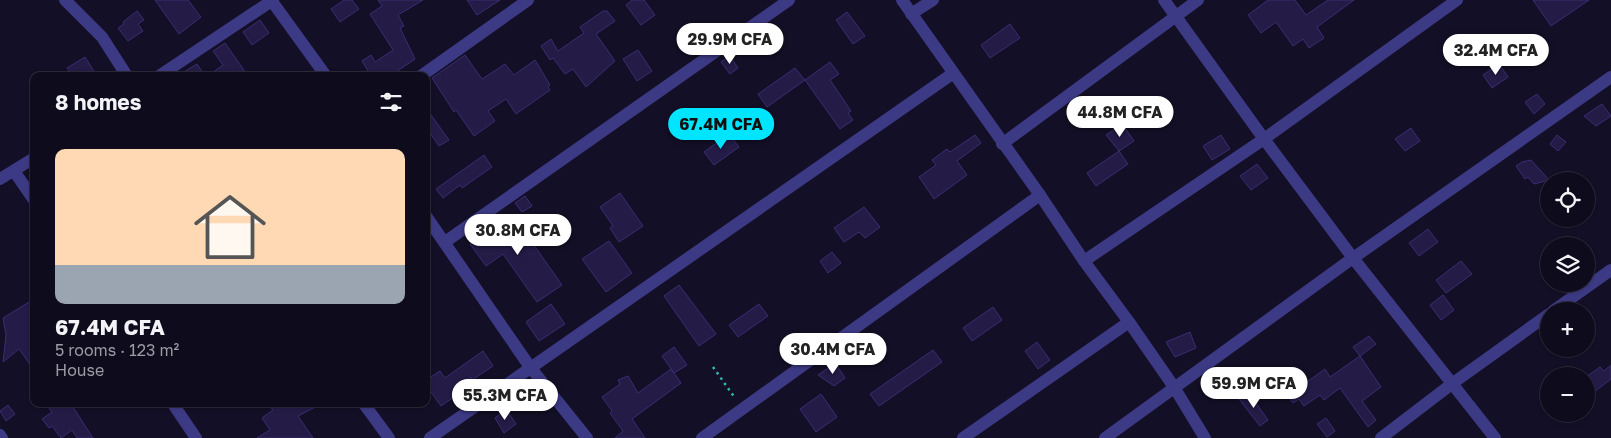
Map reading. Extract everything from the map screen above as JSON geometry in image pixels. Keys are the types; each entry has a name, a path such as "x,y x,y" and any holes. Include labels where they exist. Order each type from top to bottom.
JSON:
{"street":[{"path":"64,0 102,37 124,72"},
{"path":"165,72 272,0 323,72"},
{"path":"427,72 528,0"},
{"path":"445,242 789,0"},
{"path":"902,0 952,74 1129,322 1174,387 1206,438"},
{"path":"911,14 932,0"},
{"path":"1164,0 1352,258 1495,438"},
{"path":"1002,144 1198,0"},
{"path":"1084,261 1264,139 1457,0"},
{"path":"430,438 952,74"},
{"path":"1105,438 1352,258 1611,77"},
{"path":"0,179 30,160"},
{"path":"14,170 30,194"},
{"path":"702,438 1040,196"},
{"path":"430,221 530,367 587,438"},
{"path":"1566,302 1611,270"},
{"path":"1381,438 1452,383 1540,320"},
{"path":"964,438 1129,322"},
{"path":"175,407 196,438"},
{"path":"366,407 389,438"}],"path":[{"path":"713,366 743,409"}],"building":[{"path":"155,0 188,0 201,17 179,34"},
{"path":"344,0 352,0 359,9 340,22 331,9"},
{"path":"378,0 423,0 398,15 404,26 400,28 415,59 396,72 369,72 362,61 371,55 375,62 393,50 370,14 382,6"},
{"path":"467,0 500,0 477,15"},
{"path":"632,0 644,0 655,15 641,25 626,5"},
{"path":"1268,0 1295,0 1306,15 1328,0 1354,0 1317,27 1324,38 1309,48 1303,39 1293,46 1276,22 1261,33 1248,15"},
{"path":"1533,0 1589,0 1551,26"},
{"path":"137,11 144,20 138,24 143,31 128,41 118,28"},
{"path":"603,11 607,11 615,21 596,34 615,61 586,87 573,69 565,74 553,58 550,60 541,46 551,39 558,51 584,33 580,27"},
{"path":"847,12 865,36 853,44 836,20"},
{"path":"260,20 269,33 252,45 243,32"},
{"path":"1010,24 1020,38 990,58 981,45"},
{"path":"225,43 245,72 213,72 223,65 213,51"},
{"path":"638,50 652,71 637,81 623,59"},
{"path":"465,55 482,79 505,64 514,75 535,60 550,85 548,87 550,90 516,114 506,99 488,111 495,121 474,136 456,110 454,112 432,78"},
{"path":"730,56 738,68 730,74 721,62"},
{"path":"85,57 94,72 70,72 67,68"},
{"path":"830,62 839,74 830,80 851,111 848,113 853,120 840,129 805,80"},
{"path":"197,64 202,72 184,72"},
{"path":"1499,64 1508,77 1492,88 1483,75"},
{"path":"795,68 805,80 767,107 758,94"},
{"path":"1537,94 1545,104 1534,114 1525,102"},
{"path":"1602,104 1611,116 1596,126 1584,116"},
{"path":"430,114 449,140 439,146 430,133"},
{"path":"1122,124 1134,141 1119,151 1106,135"},
{"path":"1411,128 1420,141 1405,151 1395,139"},
{"path":"729,134 739,147 714,165 704,152"},
{"path":"975,135 981,143 957,161 967,175 934,199 919,177 936,165 932,160 947,149 950,152"},
{"path":"1221,135 1230,149 1212,160 1203,146"},
{"path":"1557,135 1566,142 1558,151 1550,144"},
{"path":"1119,151 1128,164 1096,186 1087,173"},
{"path":"484,155 492,167 462,188 460,185 443,198 436,189"},
{"path":"1531,160 1542,172 1540,172 1540,182 1534,184 1528,177 1525,179 1516,166"},
{"path":"1257,164 1268,178 1251,190 1240,176"},
{"path":"620,193 643,226 619,242 610,228 613,226 600,207"},
{"path":"525,196 532,206 522,212 515,203"},
{"path":"864,207 880,227 865,238 859,232 844,242 834,228"},
{"path":"512,214 562,285 537,302 503,254 486,266 470,244"},
{"path":"1428,229 1438,242 1419,256 1409,243"},
{"path":"609,241 632,273 606,292 582,259"},
{"path":"832,252 841,263 828,273 820,261"},
{"path":"1461,261 1472,274 1446,293 1436,280"},
{"path":"679,285 716,334 699,346 664,296"},
{"path":"1443,295 1454,310 1441,320 1430,305"},
{"path":"30,301 30,364 19,349 3,362 6,335 3,318"},
{"path":"551,304 565,324 539,341 526,322"},
{"path":"759,304 768,316 738,337 729,325"},
{"path":"993,307 1002,320 972,341 963,328"},
{"path":"1190,332 1196,348 1175,357 1166,342"},
{"path":"1369,336 1376,344 1360,356 1353,347"},
{"path":"1037,342 1050,360 1038,369 1025,351"},
{"path":"674,347 687,365 674,373 662,356"},
{"path":"933,350 942,362 879,406 870,394"},
{"path":"483,351 493,366 472,380 471,377 453,389 457,395 441,406 430,390 430,377 440,371 445,378"},
{"path":"1360,356 1381,387 1362,401 1376,420 1368,427 1340,388 1324,400 1320,395 1304,406 1299,399 1293,403 1278,383 1290,374 1300,387 1325,369 1330,377"},
{"path":"835,363 845,378 834,386 818,375"},
{"path":"1611,365 1611,379 1595,391 1595,371 1600,367 1604,371"},
{"path":"671,369 681,383 632,419 645,438 615,438 623,431 610,413 612,411 602,397 620,384 618,380 628,376 638,393"},
{"path":"1248,392 1268,420 1260,426 1239,399"},
{"path":"821,394 837,417 816,432 800,409"},
{"path":"8,405 15,414 6,421 0,411"},
{"path":"48,407 73,407 93,438 77,438 72,430 61,438 52,426 49,428 42,419 52,412"},
{"path":"270,407 315,407 298,416 313,438 257,438 270,430 262,418 273,410"},
{"path":"506,409 516,424 504,433 495,418"},
{"path":"1326,418 1335,431 1327,437 1317,424"}]}
